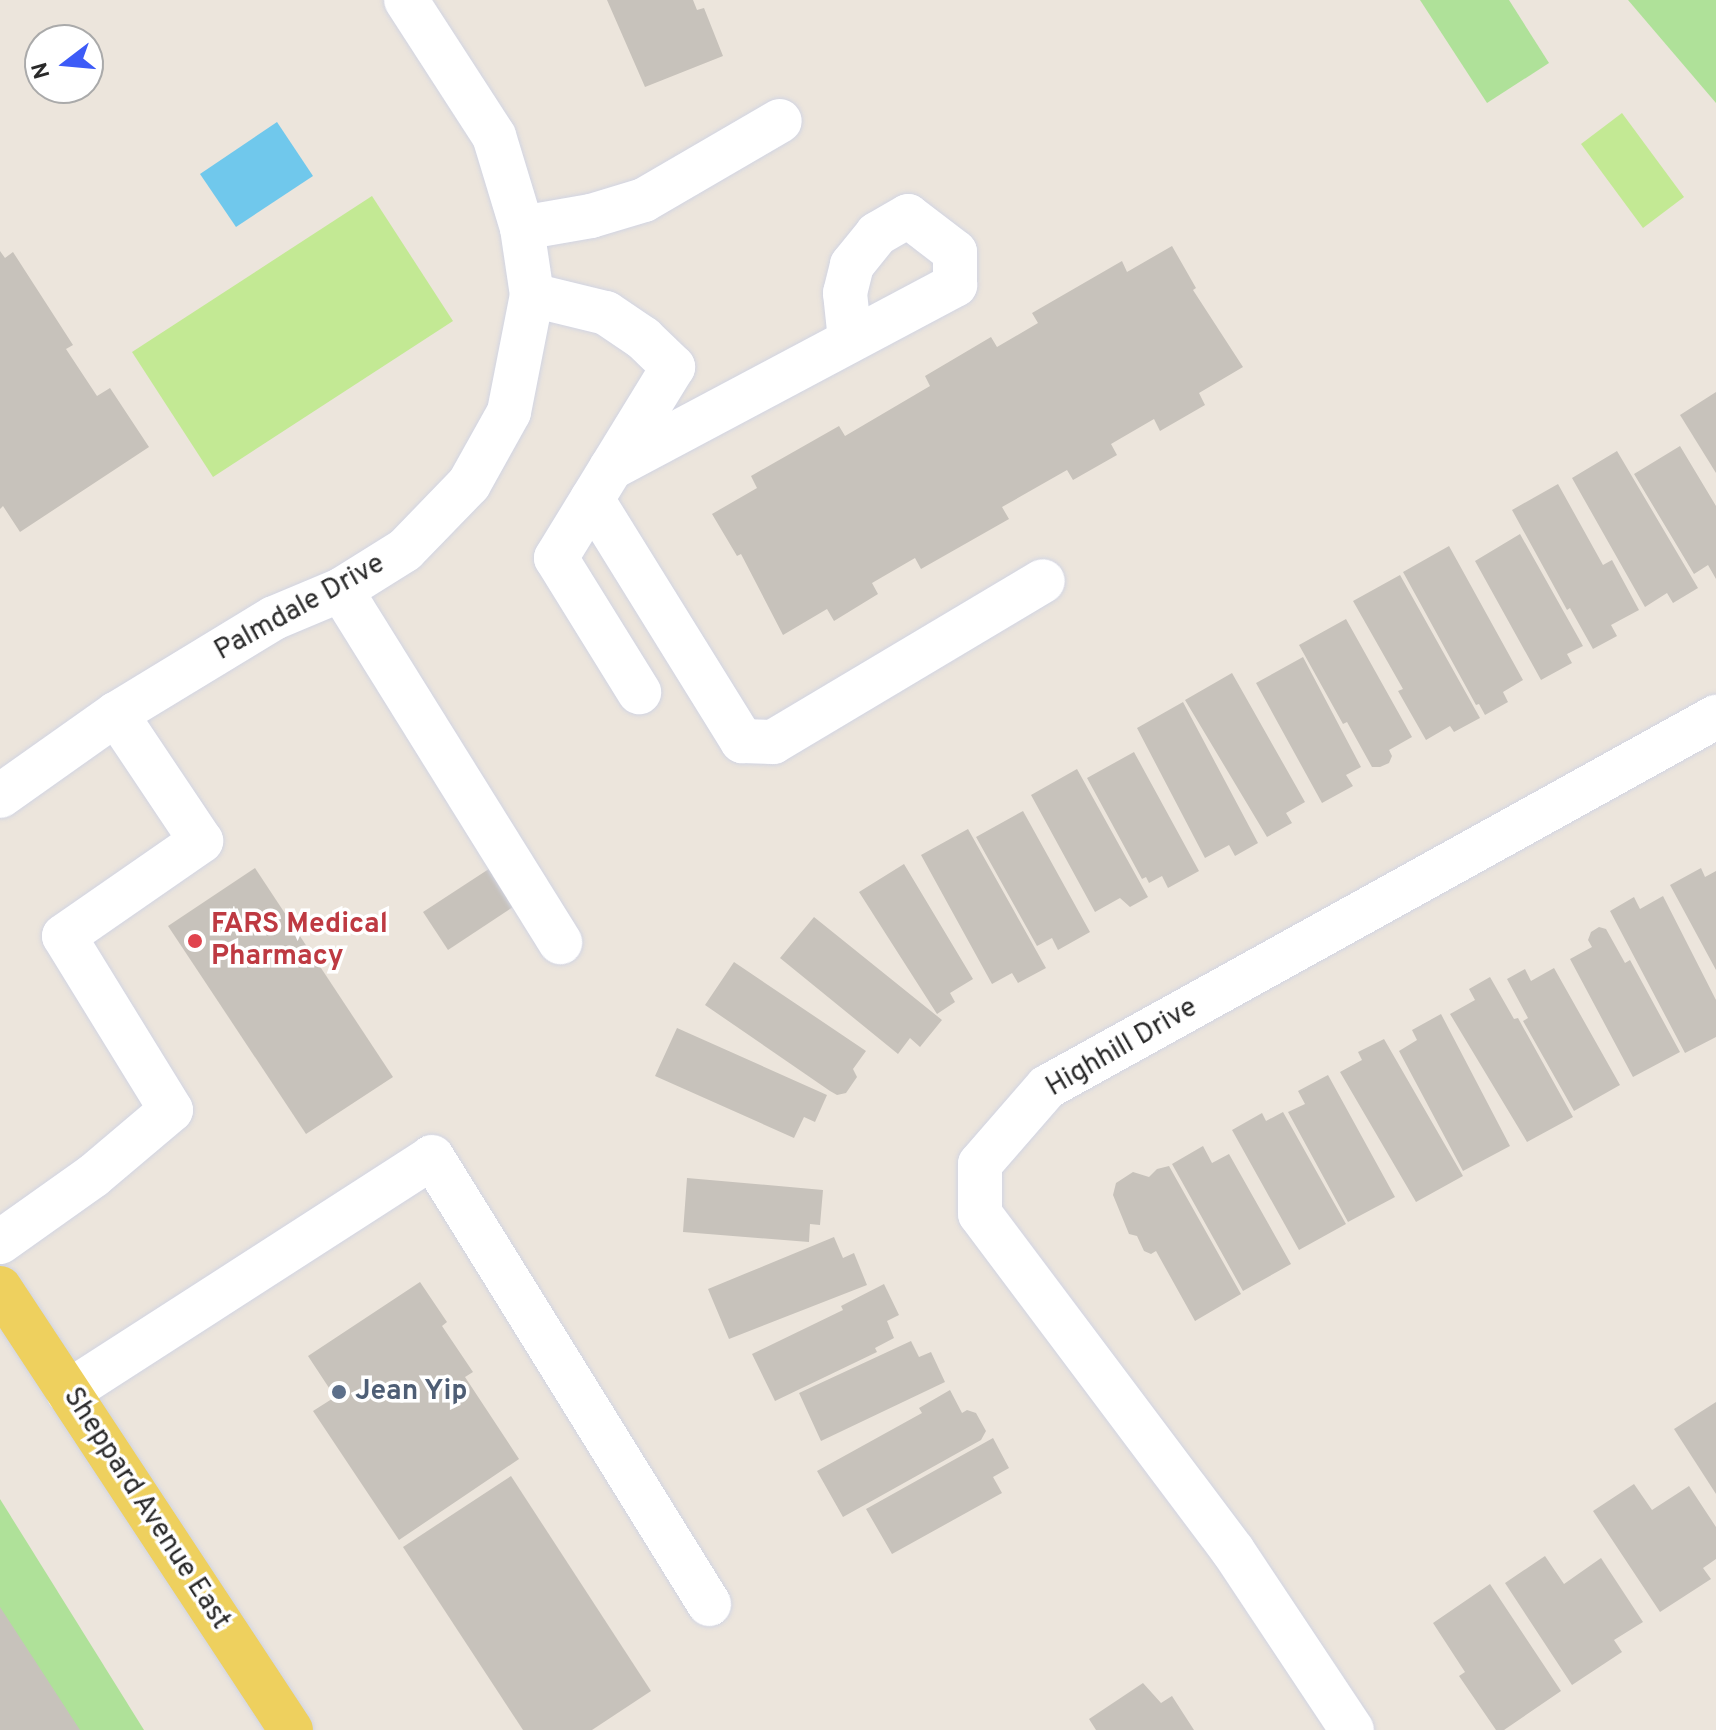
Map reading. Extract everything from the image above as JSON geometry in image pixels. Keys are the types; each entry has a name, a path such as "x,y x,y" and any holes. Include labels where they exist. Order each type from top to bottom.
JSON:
{"main road":[{"name":"Sheppard Avenue East","path":"0,1288 291,1730"}],"street":[{"name":"Palmdale Drive","path":"0,796 116,714 274,618 341,590 405,550 469,484 509,412 532,295 522,228 494,136 406,0"},
{"path":"522,228 591,216 644,200 780,121"},
{"path":"532,295 606,313 643,338 673,367 556,558 639,692"},
{"path":"601,484 850,340"},
{"path":"601,484 742,741 773,742 1043,581"},
{"path":"341,590 560,942"},
{"path":"0,1242 93,1176 171,1110 64,936 201,841 116,714"},
{"name":"Highhill Drive","path":"1352,1730 1233,1551 980,1214 980,1164 1047,1087 1716,717"},
{"path":"68,1392 432,1157 709,1604"}],"green space":[{"path":"1420,0 1509,0 1549,63 1487,103"},
{"path":"1628,0 1716,0 1716,103"},
{"path":"1622,113 1684,197 1643,228 1581,144"},
{"path":"372,196 453,321 213,477 132,352"},
{"path":"0,1499 144,1730 0,1730"}],"water":[{"path":"277,122 313,176 236,227 200,174"}],"building":[{"path":"607,0 693,0 697,10 704,8 723,56 645,87"},
{"path":"1172,246 1196,288 1193,290 1243,367 1199,393 1205,405 1160,431 1154,419 1111,444 1117,455 1073,480 1067,470 1002,507 1009,519 921,569 915,558 872,583 878,594 834,621 827,609 783,635 741,554 737,556 712,514 757,488 751,476 839,426 845,436 930,386 925,376 991,337 997,347 1038,323 1032,313 1122,261 1127,272"},
{"path":"0,251 5,258 13,252 73,345 66,349 97,396 110,388 149,447 20,532 3,506 0,509"},
{"path":"1716,392 1716,473 1680,415"},
{"path":"1680,446 1716,506 1716,579 1708,565 1694,574 1634,474"},
{"path":"1617,451 1698,588 1673,603 1667,593 1645,607 1572,478"},
{"path":"1558,484 1603,565 1612,560 1639,610 1611,625 1617,636 1593,649 1570,608 1567,610 1512,510"},
{"path":"1520,534 1583,646 1567,654 1572,663 1541,680 1475,561"},
{"path":"1449,546 1523,680 1503,692 1508,702 1485,715 1479,704 1476,705 1403,572"},
{"path":"1400,575 1480,718 1454,732 1450,726 1426,740 1398,691 1403,689 1353,601"},
{"path":"1346,619 1412,737 1389,750 1392,756 1389,763 1380,767 1372,767 1347,722 1343,724 1299,645"},
{"path":"1303,657 1361,767 1346,775 1353,786 1322,803 1256,683"},
{"path":"1232,673 1305,802 1286,813 1292,823 1267,837 1185,700"},
{"path":"1183,702 1258,843 1235,856 1229,845 1205,858 1137,728"},
{"path":"1134,752 1199,871 1168,888 1162,876 1149,883 1146,877 1142,879 1087,778"},
{"path":"1077,769 1148,897 1130,907 1120,898 1095,912 1031,795"},
{"path":"1023,811 1090,932 1058,950 1052,938 1037,946 976,837"},
{"path":"968,829 1046,968 1018,983 1012,973 992,984 921,855"},
{"path":"498,863 522,901 448,950 423,912"},
{"path":"904,864 973,979 950,993 955,1002 937,1014 859,892"},
{"path":"255,868 393,1077 306,1134 168,926"},
{"path":"1701,868 1705,877 1716,871 1716,970 1670,885"},
{"path":"1663,896 1716,1000 1716,1037 1685,1053 1610,911 1634,897 1640,909"},
{"path":"814,917 942,1020 920,1047 910,1038 898,1054 780,958"},
{"path":"1599,927 1606,929 1625,963 1630,960 1680,1052 1633,1077 1570,959 1592,947 1588,940 1591,932"},
{"path":"734,962 866,1051 853,1069 857,1077 846,1093 837,1095 830,1091 705,1005"},
{"path":"1554,968 1620,1085 1574,1111 1523,1021 1528,1018 1507,979 1525,969 1531,981"},
{"path":"1490,977 1514,1019 1518,1018 1573,1117 1527,1142 1450,1014 1475,1000 1469,989"},
{"path":"1441,1014 1510,1146 1463,1171 1399,1051 1417,1040 1412,1030"},
{"path":"677,1028 827,1095 815,1122 804,1117 794,1138 655,1076"},
{"path":"1384,1039 1463,1176 1416,1202 1340,1072 1362,1060 1358,1052"},
{"path":"1328,1075 1395,1197 1348,1222 1288,1112 1305,1104 1298,1091"},
{"path":"1283,1112 1346,1224 1299,1250 1232,1130 1262,1113 1266,1121"},
{"path":"1203,1146 1212,1163 1229,1154 1291,1264 1243,1291 1172,1164"},
{"path":"1169,1166 1241,1294 1195,1321 1156,1251 1151,1254 1144,1251 1137,1236 1129,1234 1113,1195 1116,1183 1133,1172 1149,1177 1157,1169"},
{"path":"687,1178 823,1190 820,1225 810,1224 809,1242 683,1232"},
{"path":"834,1237 843,1258 854,1253 867,1285 729,1339 708,1289"},
{"path":"420,1282 447,1322 442,1326 473,1372 465,1377 519,1459 399,1540 313,1411 335,1397 308,1356"},
{"path":"884,1284 899,1315 887,1321 894,1338 875,1348 877,1352 775,1401 752,1354 843,1310 841,1306"},
{"path":"911,1341 919,1357 931,1352 945,1382 821,1441 799,1393"},
{"path":"950,1390 962,1413 967,1410 976,1413 986,1431 981,1440 843,1517 817,1471 922,1413 919,1408"},
{"path":"1716,1402 1716,1494 1674,1429"},
{"path":"993,1438 1009,1468 993,1477 1002,1493 892,1554 866,1509"},
{"path":"511,1476 651,1691 592,1730 523,1730 403,1547"},
{"path":"1634,1484 1652,1510 1689,1486 1716,1527 1716,1559 1703,1568 1711,1579 1660,1612 1593,1511"},
{"path":"1545,1556 1564,1584 1601,1558 1643,1622 1614,1640 1622,1652 1572,1685 1505,1583"},
{"path":"1490,1584 1561,1691 1504,1730 1496,1730 1459,1676 1465,1672 1433,1623"},
{"path":"0,1607 80,1730 0,1730"},
{"path":"1143,1683 1161,1703 1172,1696 1194,1730 1096,1730 1089,1719"}],"place":[{"name":"FARS Medical Pharmacy","path":"195,941"},
{"name":"Jean Yip","path":"339,1392"}]}
